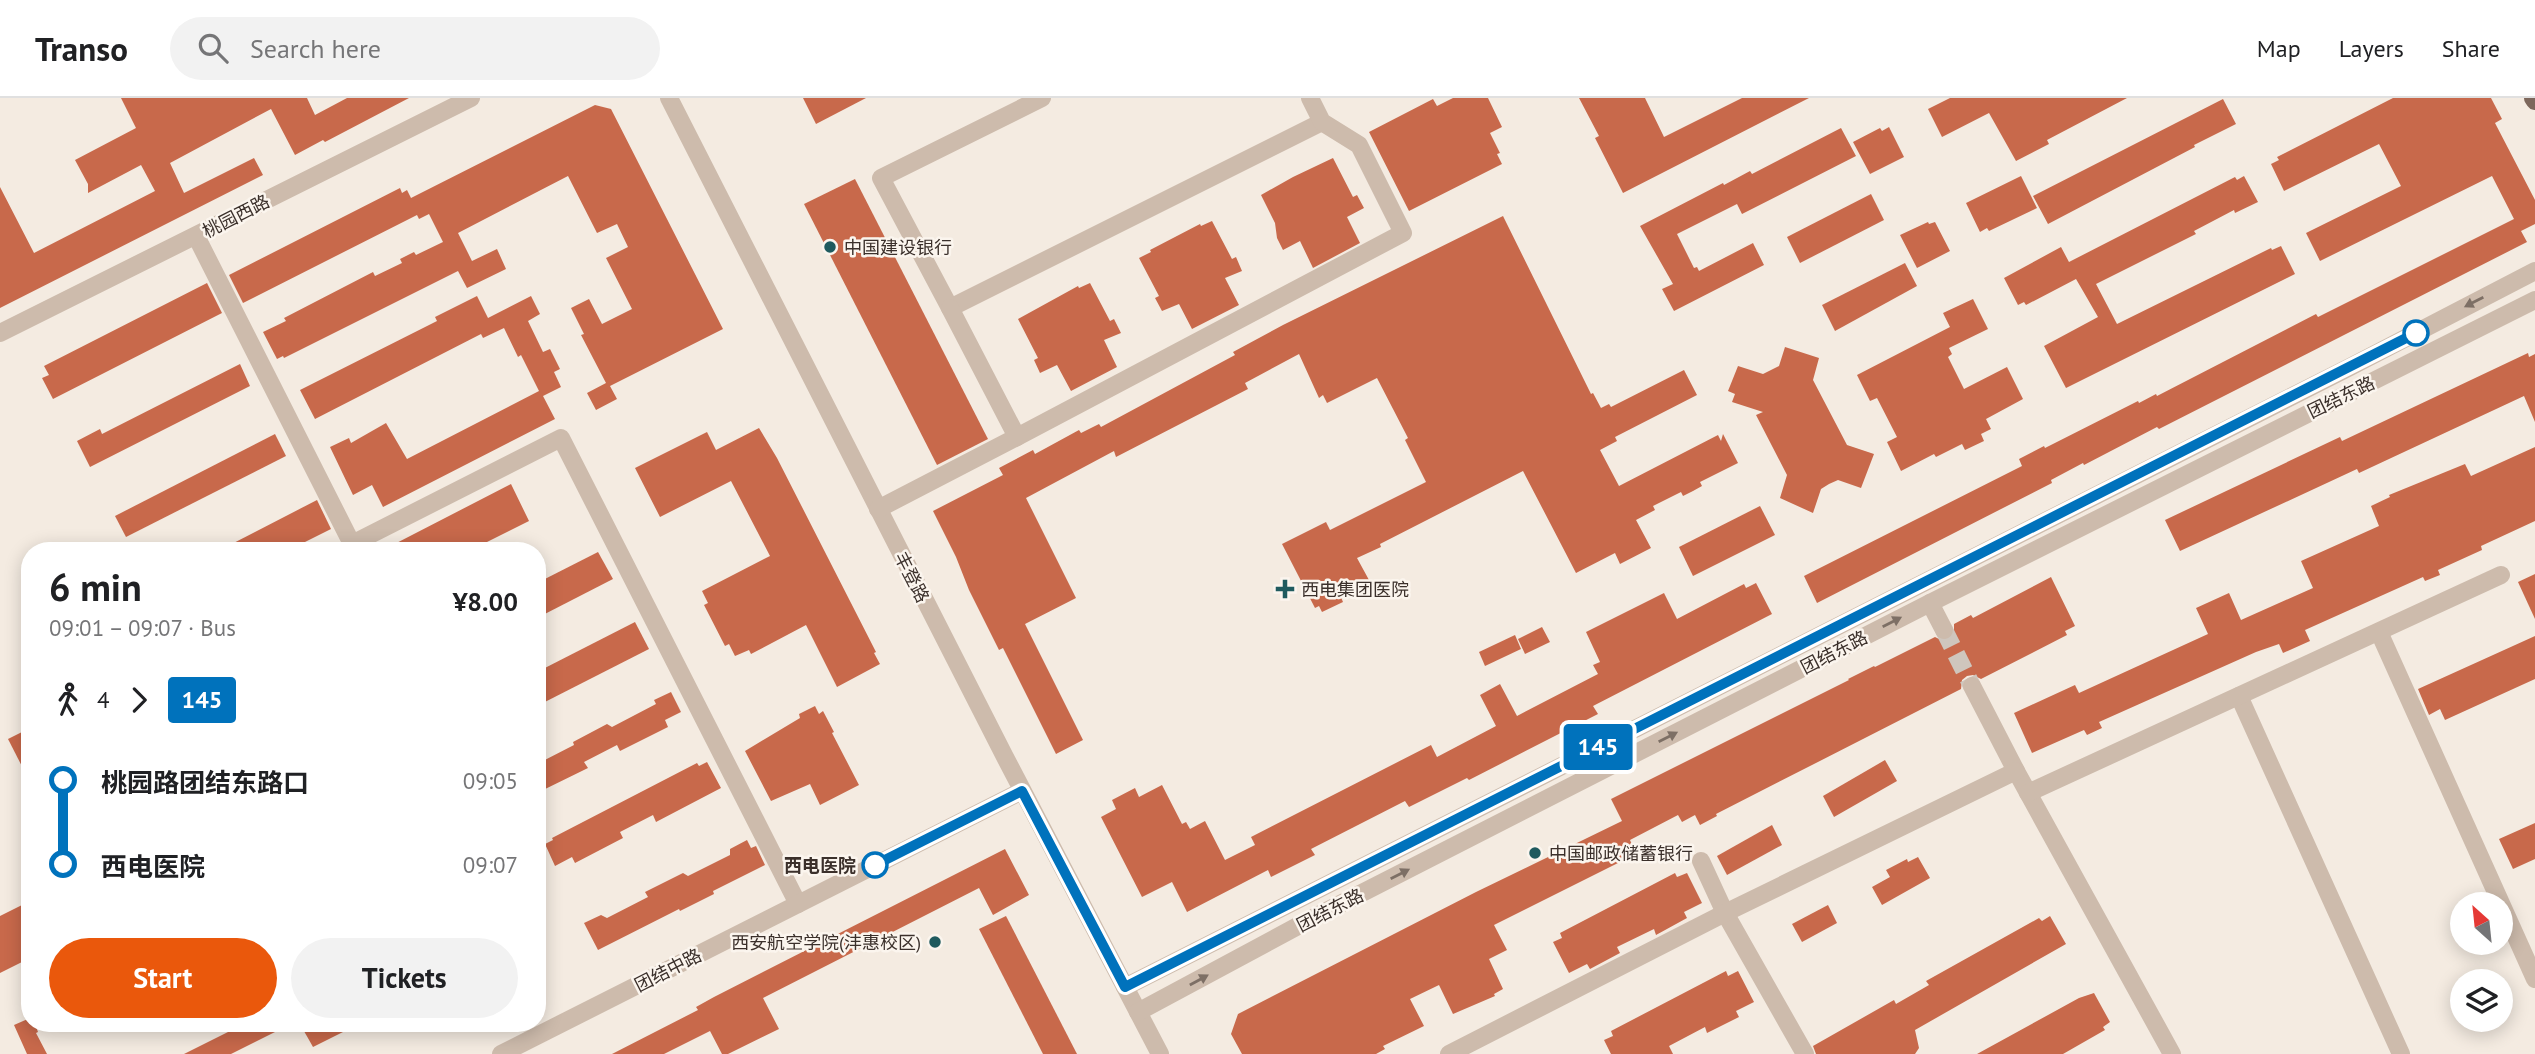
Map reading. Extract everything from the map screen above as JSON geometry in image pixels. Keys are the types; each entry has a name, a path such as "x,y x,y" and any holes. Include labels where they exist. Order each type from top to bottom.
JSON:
{"street":[{"name":"桃园西路","path":"0,334 471,98"},
{"name":"丰登路","path":"669,98 877,509 1160,1054"},
{"path":"1017,437 881,178 1042,98"},
{"path":"877,509 1403,233 1359,145 1322,122 1310,98"},
{"path":"950,308 1322,122"},
{"path":"196,236 351,542"},
{"path":"1125,987 2535,271"},
{"name":"团结东路","path":"1138,1012 1309,920 1930,603 2535,300"},
{"path":"356,542 561,438 798,904"},
{"path":"2028,793 2501,575"},
{"path":"1930,603 1944,631"},
{"path":"2379,632 2535,979"},
{"path":"1972,686 2172,1054"},
{"path":"2239,696 2401,1054"},
{"path":"1449,1054 1725,913 2016,771"},
{"name":"团结中路","path":"546,1031 1022,791"},
{"path":"1701,861 1725,913 1805,1054"},
{"name":"团结中路","path":"501,1054 545,1032"}],"building":[{"path":"121,98 307,98 315,115 347,98 409,98 295,155 271,109 170,163 184,193 254,158 263,175 0,308 0,187 34,253 155,191 141,165 88,193 88,184 75,160 136,128"},
{"path":"803,98 866,98 816,124"},
{"path":"1453,98 1488,98 1502,127 1490,133 1500,153 1497,154 1502,164 1409,211 1369,132 1433,99 1437,106"},
{"path":"1579,98 1645,98 1664,137 1742,98 1809,98 1623,193 1595,138 1599,136"},
{"path":"1950,98 2127,98 2047,140 2049,144 2016,161 1989,113 1942,137 1928,109"},
{"path":"2393,98 2491,98 2502,119 2495,123 2535,200 2535,224 2521,231 2527,242 2159,429 2157,427 2084,465 2083,463 2051,480 2052,483 1817,603 1804,576 2022,466 2019,459 2044,446 2045,448 2138,401 2139,403 2156,394 2157,396 2316,314 2318,317 2514,219 2492,176 2320,261 2306,233 2401,186 2379,144 2284,191 2271,164 2279,160 2277,157"},
{"path":"2223,99 2236,124 2048,224 2033,196"},
{"path":"595,105 611,109 723,329 610,386 617,399 596,410 587,393 606,383 581,335 584,334 571,308 589,299 602,324 632,309 606,258 628,247 617,224 597,233 568,176 458,233 472,261 497,249 506,269 467,288 458,271 284,358 283,356 277,359 263,332 286,321 284,318 373,272 375,276 402,263 400,259 414,252 416,255 443,242 429,214 419,219 417,215 243,303 229,275 400,188 402,193 407,190 411,198"},
{"path":"1889,127 1904,157 1870,174 1853,142 1880,128 1882,131"},
{"path":"1841,128 1856,156 1742,214 1737,204 1677,234 1694,268 1697,267 1699,271 1753,243 1764,265 1674,311 1662,289 1673,284 1640,226 1723,183 1724,185 1750,171 1752,174"},
{"path":"1333,158 1353,197 1357,195 1364,208 1347,217 1360,243 1313,268 1300,241 1283,250 1277,238 1275,223 1261,195"},
{"path":"2021,176 2037,208 1989,231 1987,228 1980,232 1966,203"},
{"path":"2244,176 2258,202 2235,213 2234,210 2194,231 2196,234 2096,284 2117,324 2271,248 2272,250 2281,246 2295,274 2066,388 2044,346 2098,317 2076,279 2026,305 2024,302 2018,305 2004,278 2061,247 2069,262 2235,177 2237,180"},
{"path":"855,179 988,439 937,465 804,204"},
{"path":"1871,194 1884,220 1800,263 1787,237"},
{"path":"1503,216 1591,394 1593,393 1601,408 1609,404 1611,407 1684,370 1697,395 1615,437 1617,441 1600,450 1619,486 1718,435 1721,441 1723,434 1738,463 1700,482 1702,486 1693,491 1683,496 1681,492 1653,506 1655,510 1636,520 1651,548 1620,564 1615,553 1576,573 1523,471 1357,558 1369,580 1340,595 1343,602 1322,612 1319,606 1315,608 1282,544 1326,522 1330,530 1426,482 1405,440 1408,438 1377,378 1327,403 1323,395 1319,398 1299,354 1245,383 1248,389 1116,457 1114,451 1026,498 1076,598 1025,624 1083,740 1056,754 1003,648 999,650 933,511 1003,475 999,468 1033,450 1035,454 1079,430 1081,433 1099,424 1101,427 1235,355 1233,352 1283,325"},
{"path":"1212,221 1232,259 1236,257 1242,271 1225,278 1239,305 1192,329 1179,304 1162,311 1155,298 1159,296 1139,258 1200,224 1201,226"},
{"path":"1928,222 1935,222 1950,251 1917,268 1900,235"},
{"path":"1905,263 1917,286 1835,331 1822,305"},
{"path":"207,283 222,313 53,399 42,378 49,375 44,366"},
{"path":"1090,283 1110,321 1114,319 1121,333 1104,340 1117,367 1071,391 1057,365 1040,373 1034,360 1038,358 1018,319 1078,286 1079,288"},
{"path":"477,296 488,318 531,296 540,314 528,321 543,352 550,349 560,369 554,372 561,387 543,396 555,419 383,507 372,485 353,495 330,447 349,438 351,443 386,423 407,459 539,391 504,328 483,338 481,334 315,419 300,390 437,321 435,317"},
{"path":"1973,299 1988,329 1949,348 1952,354 1948,357 1964,389 2007,367 2023,399 1986,419 1991,429 1981,434 1984,441 1965,450 1962,444 1936,457 1934,454 1901,471 1887,442 1897,437 1877,398 1870,401 1857,375 1950,327 1943,313"},
{"path":"1785,347 1819,358 1813,380 1847,445 1874,454 1861,488 1838,480 1829,484 1821,489 1813,513 1780,498 1787,475 1756,415 1763,412 1732,402 1735,394 1728,391 1738,366 1763,374 1779,366"},
{"path":"2528,353 2529,357 2535,354 2535,422 2524,396 2359,473 2357,469 2180,551 2165,520 2340,437 2342,441"},
{"path":"240,364 250,386 90,467 77,441 100,429 102,434"},
{"path":"759,428 777,458 880,664 837,687 806,625 751,654 749,650 735,656 729,644 725,646 704,605 708,603 702,591 770,556 731,481 660,517 635,468 707,432 716,450"},
{"path":"275,434 286,456 126,537 115,516"},
{"path":"2535,447 2535,521 2438,570 2440,575 2425,581 2423,577 2305,630 2310,641 2283,653 2279,644 2256,652 2099,722 2102,728 2087,735 2084,730 2032,753 2014,713 2075,685 2079,693 2208,634 2196,608 2229,593 2241,620 2313,588 2301,561 2379,526 2371,506 2390,497 2389,495 2465,464 2471,476"},
{"path":"511,484 529,521 487,542 398,542"},
{"path":"317,500 331,529 305,542 235,542"},
{"path":"1760,506 1775,535 1693,576 1679,547"},
{"path":"598,552 613,579 546,613 546,578"},
{"path":"2535,574 2535,619 2518,582"},
{"path":"2051,577 2075,626 2065,631 2067,635 1981,679 1973,675 1967,676 1962,680 1961,689 1716,814 1717,816 1700,825 1695,815 1682,822 1678,815 1630,840 1636,854 1494,925 1507,950 1489,959 1503,989 1494,994 1495,996 1453,1014 1439,985 1410,999 1424,1026 1383,1046 1385,1049 1376,1054 1242,1054 1231,1034 1238,1014 1476,892 1622,821 1611,799 1935,637 1943,641 1949,640 1954,636 1954,624 1971,615 1973,618"},
{"path":"1756,583 1772,614 1593,706 1598,714 1469,780 1467,778 1409,807 1405,801 1311,849 1315,855 1271,877 1268,870 1187,912 1172,882 1142,897 1101,817 1116,809 1112,800 1135,788 1139,797 1162,785 1182,824 1186,822 1190,829 1205,821 1225,860 1255,845 1251,837 1431,745 1437,757 1496,726 1480,695 1500,684 1517,716 1598,674 1593,665 1600,662 1586,632 1664,593 1677,619 1744,584 1746,588"},
{"path":"635,622 649,649 546,701 546,667"},
{"path":"1542,627 1550,642 1525,654 1518,639"},
{"path":"1515,635 1521,649 1485,666 1479,652"},
{"path":"2535,636 2535,679 2445,720 2440,709 2429,715 2418,689"},
{"path":"671,692 681,712 665,720 668,727 620,751 617,745 584,762 588,768 546,789 546,759 607,724 612,727 656,704 654,700"},
{"path":"815,706 819,714 823,711 859,785 820,805 810,784 771,801 745,751"},
{"path":"21,732 21,764 8,739"},
{"path":"1885,760 1897,781 1834,817 1823,796"},
{"path":"707,762 721,788 656,822 653,815 620,832 623,838 575,863 572,857 555,866 546,846 552,838 697,763 699,766"},
{"path":"2535,823 2535,859 2513,869 2499,839"},
{"path":"1772,825 1782,845 1727,875 1717,856"},
{"path":"747,840 751,848 756,846 765,865 713,891 714,894 598,950 584,923 601,915 607,918 648,897 645,892 683,873 688,876 730,855 730,849"},
{"path":"1005,849 1029,895 993,915 979,888 763,998 779,1029 728,1054 722,1054 710,1031 664,1054 612,1054 698,1010 696,1007 714,997"},
{"path":"1918,857 1930,878 1882,905 1872,887 1890,877 1886,870 1907,859 1908,862"},
{"path":"1675,873 1677,877 1687,873 1702,903 1684,912 1687,918 1656,935 1654,929 1617,947 1620,953 1590,969 1587,964 1569,973 1553,942 1562,938 1560,933"},
{"path":"1828,905 1837,923 1802,942 1792,924"},
{"path":"21,906 21,962 0,973 0,916"},
{"path":"1006,916 1077,1054 1043,1054 979,929"},
{"path":"2050,916 2066,944 1915,1030 1919,1048 1915,1054 1816,1054 1813,1046 1894,1000 1896,1004 1929,985 1926,981 2039,918 2042,921"},
{"path":"1726,971 1728,976 1738,971 1754,1002 1736,1011 1739,1017 1707,1033 1705,1027 1669,1046 1673,1054 1611,1054 1604,1040 1613,1036 1611,1031"},
{"path":"2094,993 2110,1022 2103,1027 2105,1030 2063,1054 1977,1054 2079,998"},
{"path":"21,1022 21,1032 38,1032 36,1033 47,1054 27,1054 14,1025"},
{"path":"228,1032 275,1032 231,1054 184,1054"},
{"path":"305,1032 343,1032 313,1047"}],"tunnel":[{"path":"1944,630 1972,686"}],"bus line":[{"name":"145","path":"875,865 1022,791 1125,987 2416,333"}],"place":[{"name":"中国建设银行","path":"830,247"},
{"name":"西电集团医院","path":"1285,589"},
{"name":"中国邮政储蓄银行","path":"1535,853"},
{"name":"西电医院","path":"875,865"},
{"name":"西安航空学院(沣惠校区)","path":"935,942"}]}
